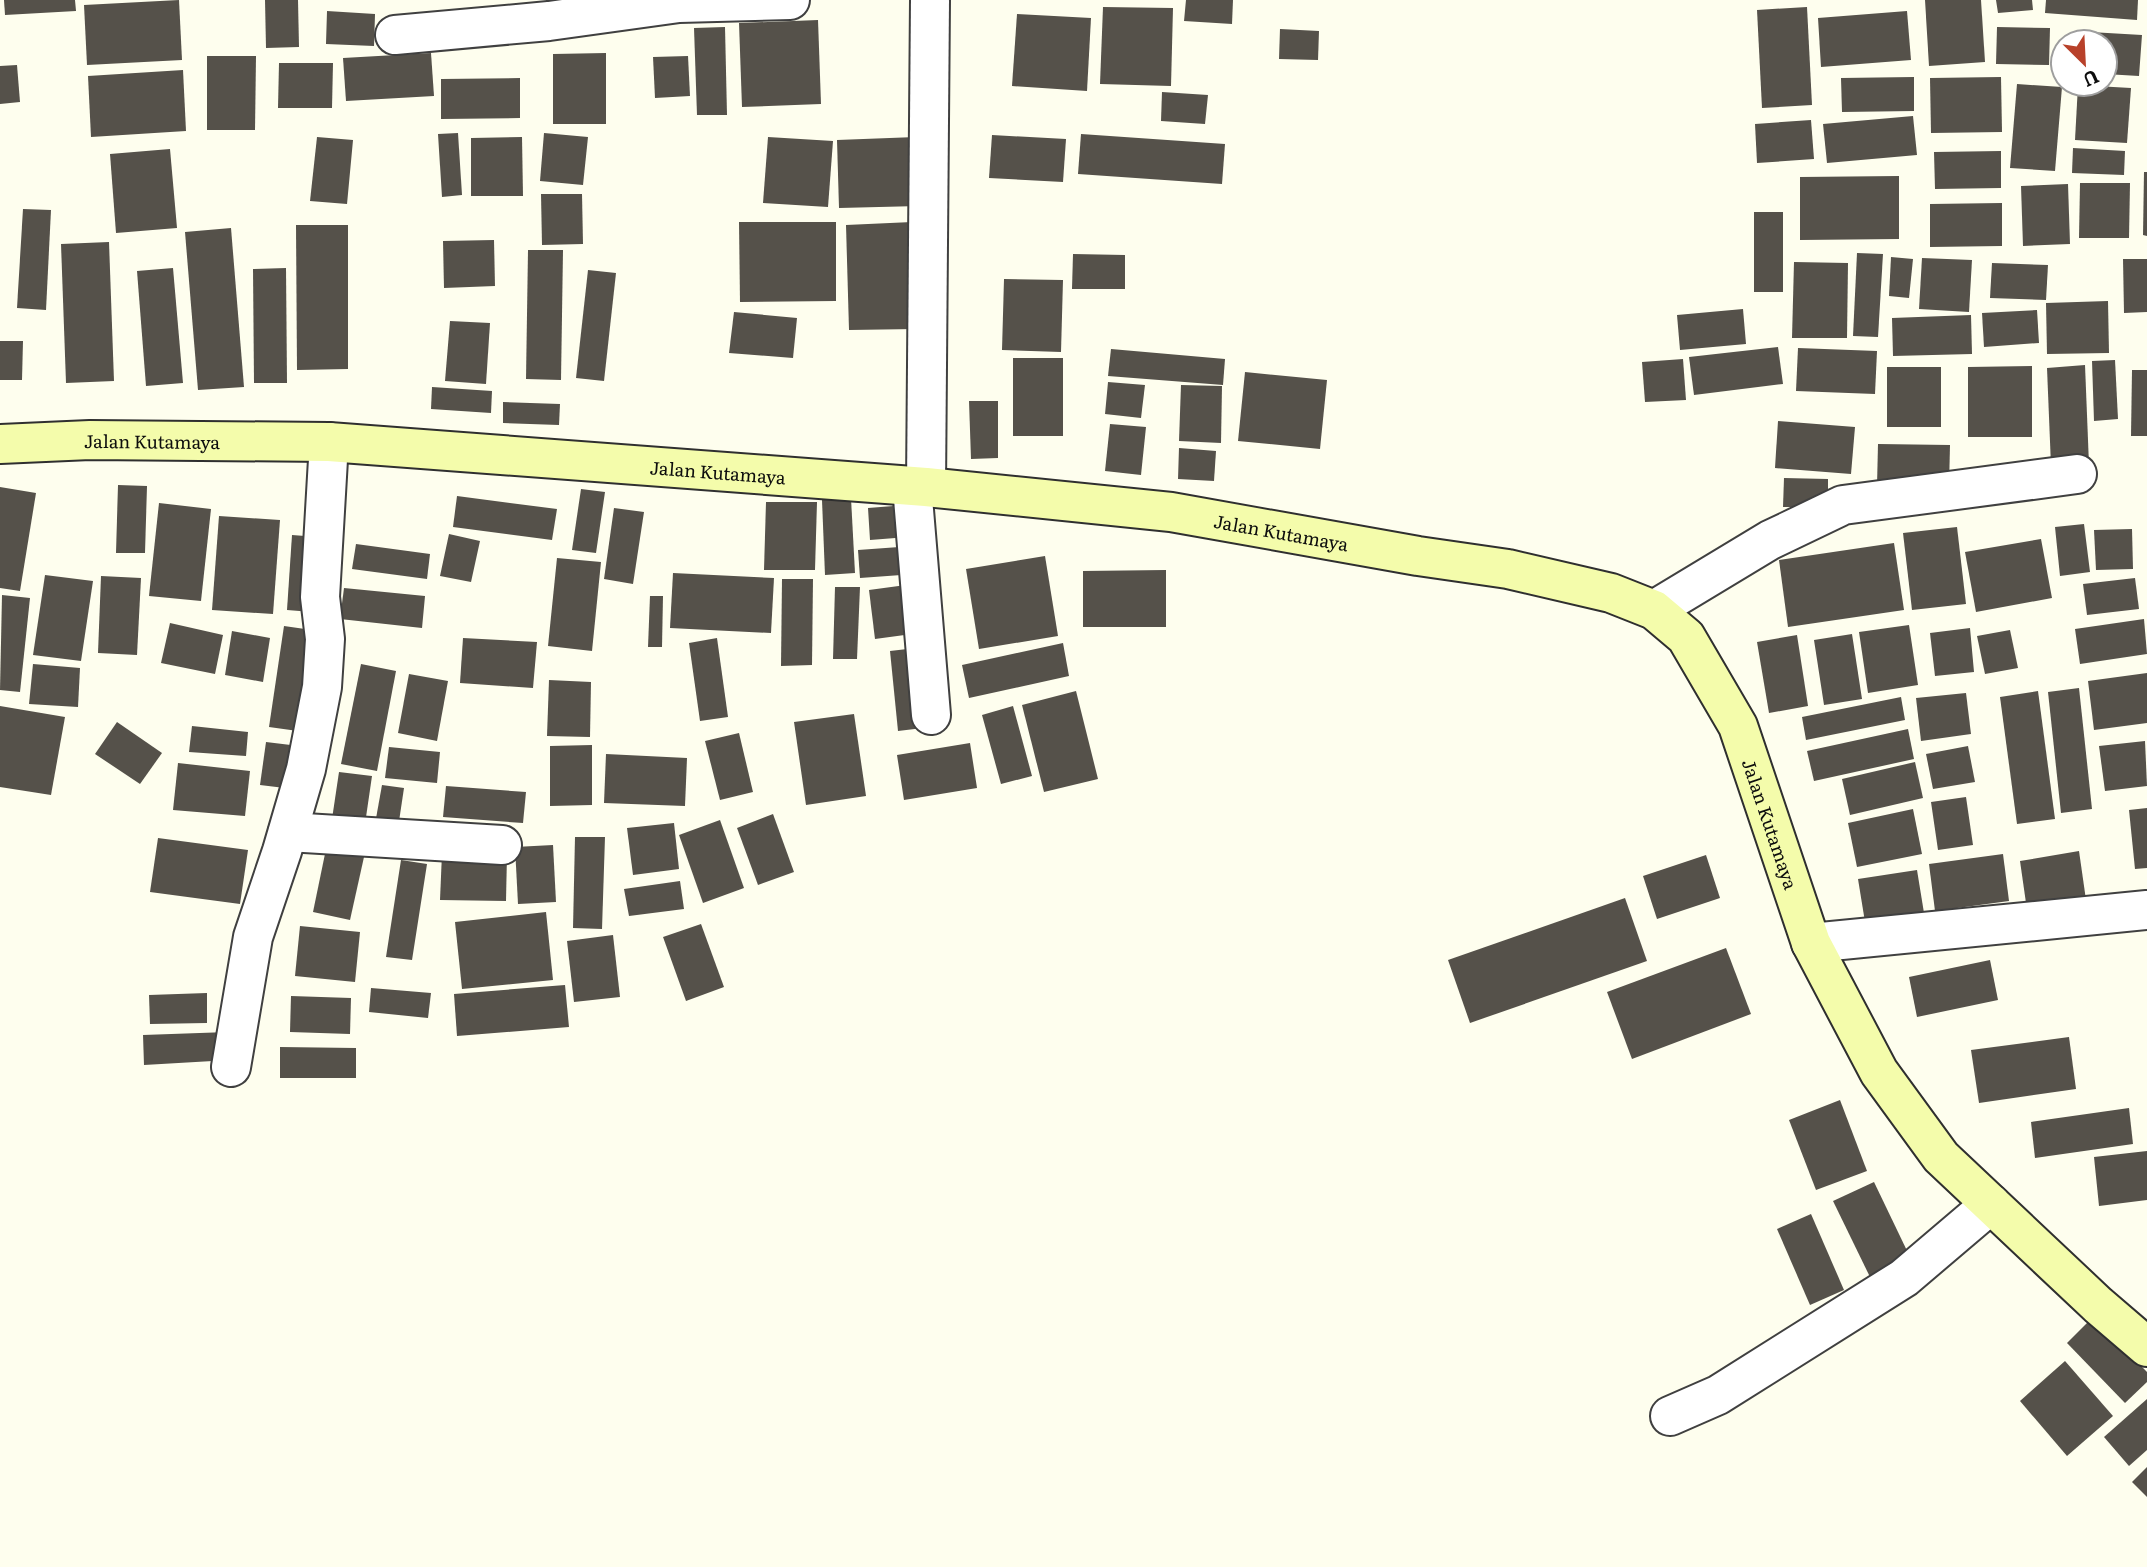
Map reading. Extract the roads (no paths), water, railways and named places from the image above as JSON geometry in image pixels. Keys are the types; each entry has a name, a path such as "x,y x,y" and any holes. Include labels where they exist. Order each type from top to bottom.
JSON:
{"main road":[{"name":"Jalan Kutamaya","path":"0,444 90,440 329,442 919,487 1171,512 1418,556 1508,569 1611,593 1654,610 1686,637 1738,726 1811,943 1879,1072 1941,1157 2098,1305 2147,1347"}],"street":[{"path":"395,35 549,21 679,4 790,0"},
{"path":"930,0 919,487 931,715"},
{"path":"231,1068 253,937 306,769 322,687 325,639 320,597 329,442"},
{"path":"1654,610 1770,540 1843,505 2077,474"},
{"path":"288,832 502,845"},
{"path":"1811,943 2147,910"},
{"path":"1670,1416 1718,1395 1904,1278 1991,1204"}]}
